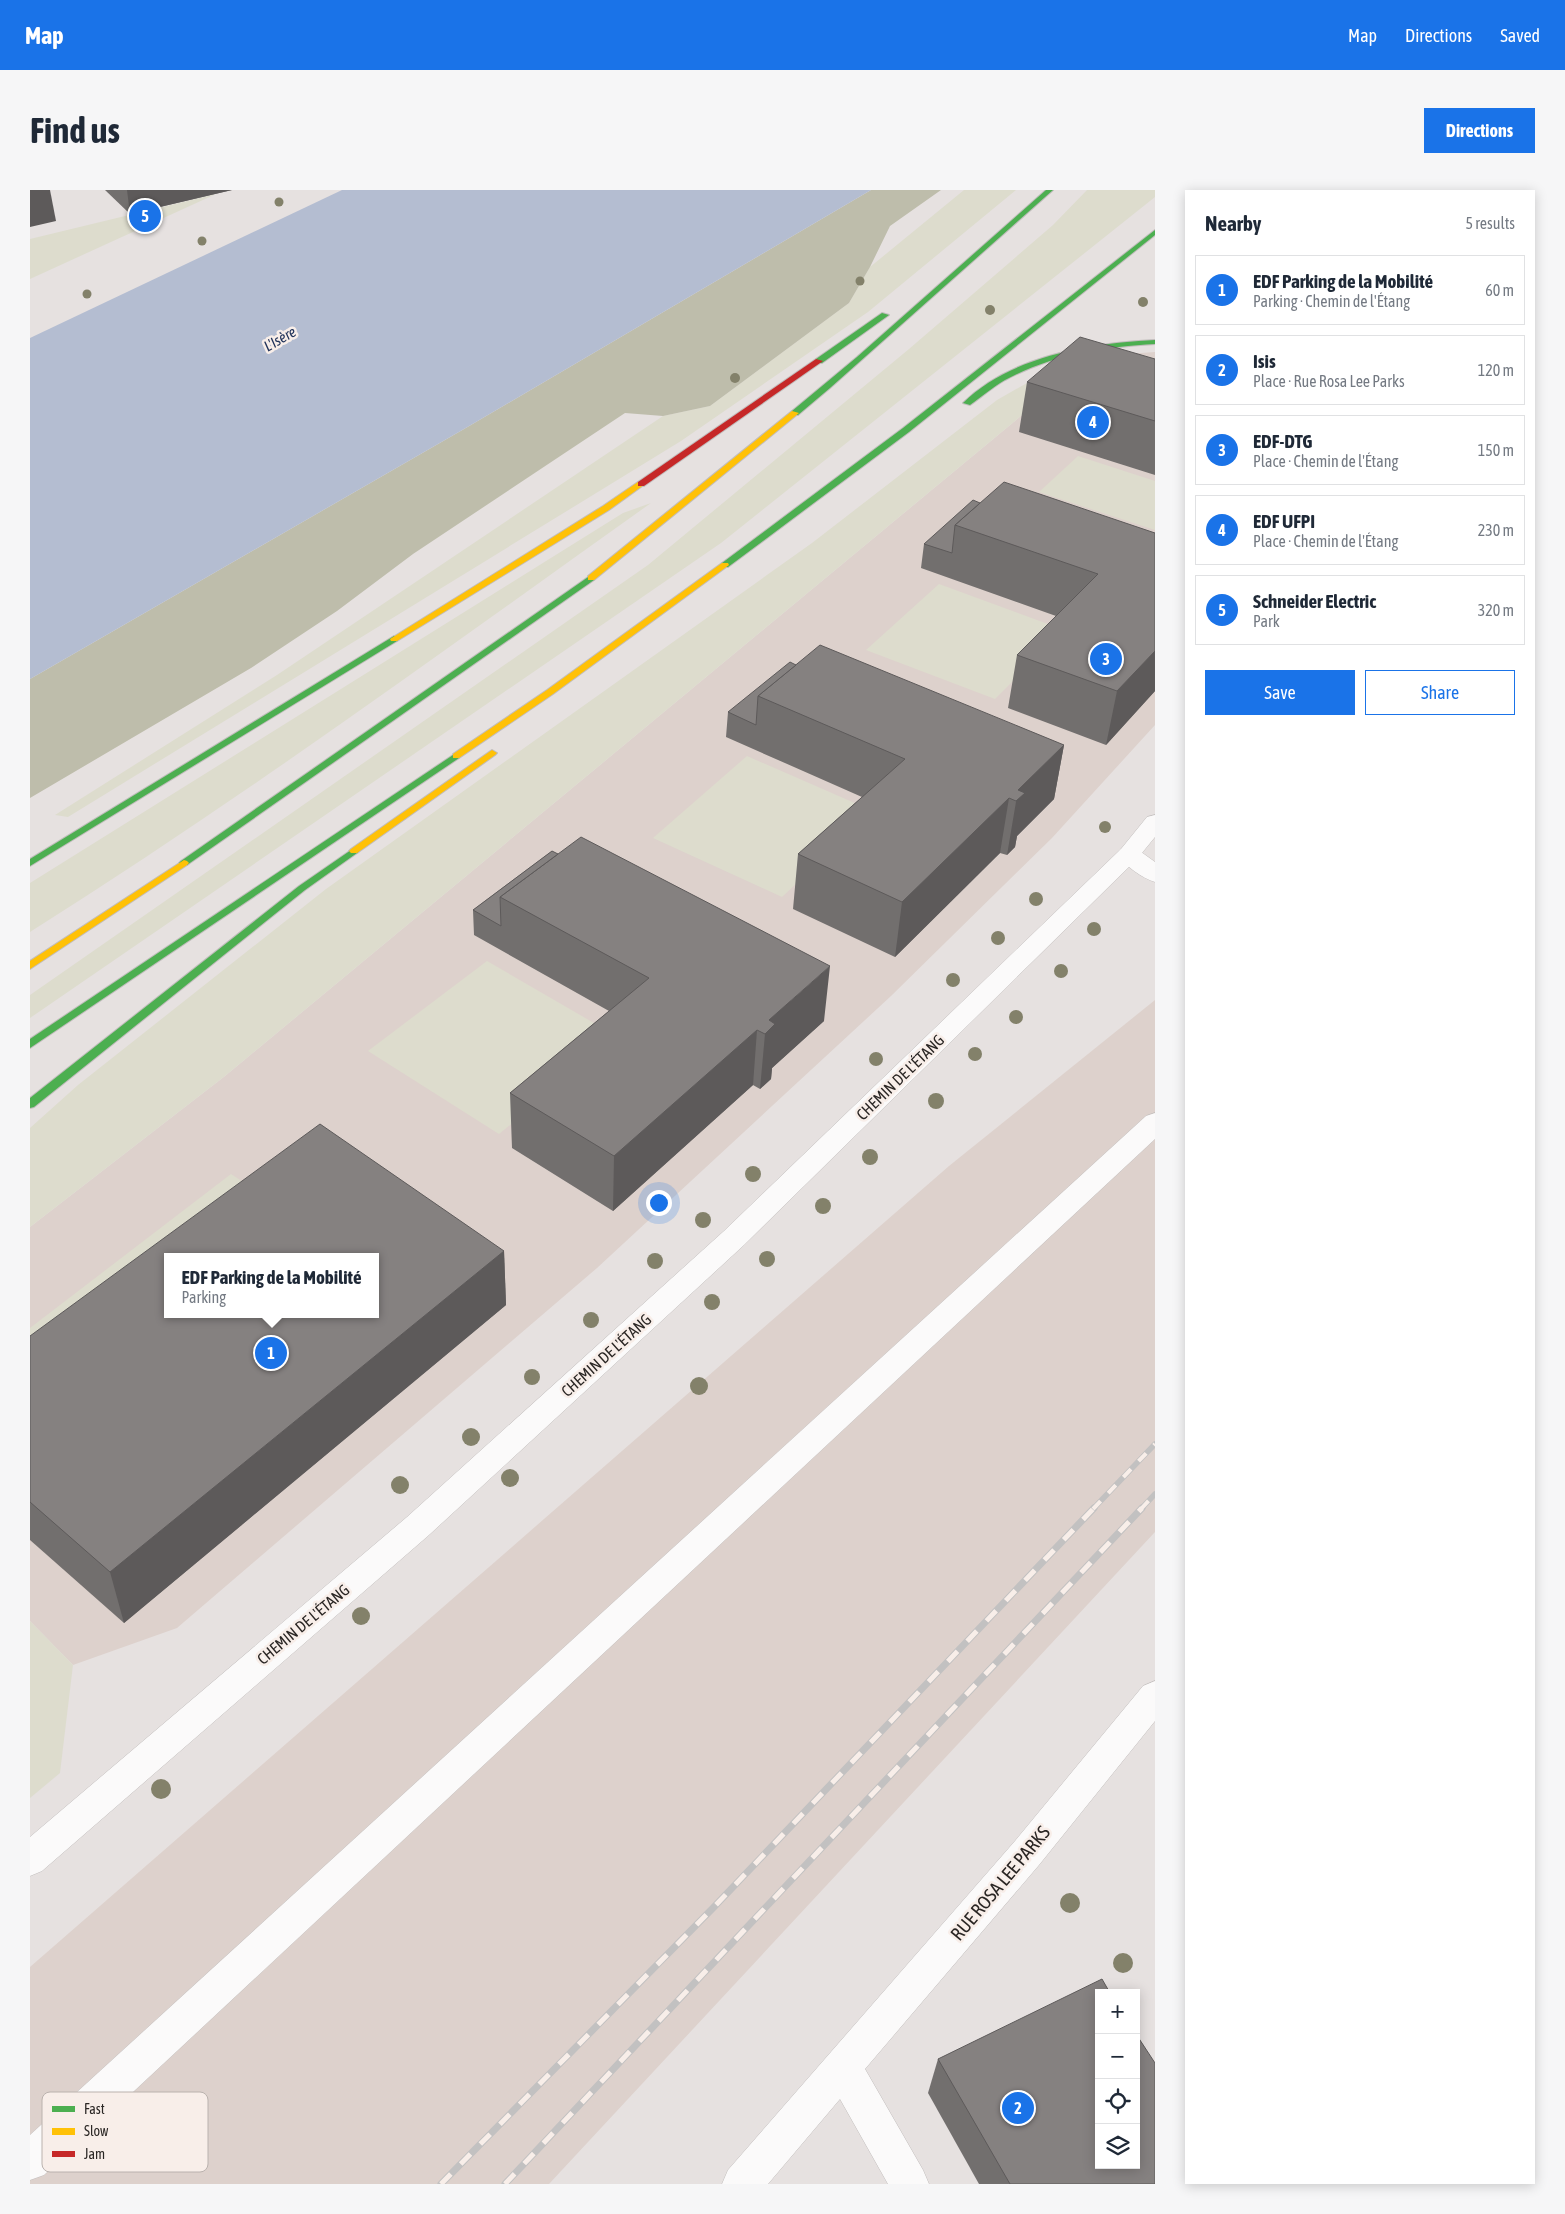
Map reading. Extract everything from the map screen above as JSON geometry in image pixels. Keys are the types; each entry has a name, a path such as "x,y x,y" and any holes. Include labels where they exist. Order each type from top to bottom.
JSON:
{"highway":[{"path":"30,966 232,831 599,572 844,372 1009,224 1050,190"},
{"path":"915,293 1009,224"},
{"path":"30,1044 550,692 745,551 906,430 1155,232"},
{"path":"30,863 606,508 892,310"},
{"path":"960,407 1007,376 1046,359 1084,349 1155,342"},
{"path":"906,430 942,415"},
{"path":"618,657 745,551"},
{"path":"30,1104 302,888 502,746"}],"street":[{"name":"CHEMIN DE L'ÉTANG","path":"30,1859 418,1526 734,1238 1129,854 1155,822"},
{"path":"1129,854 1155,874"},
{"path":"105,2092 1155,1123"},
{"name":"RUE ROSA LEE PARKS","path":"742,2184 1020,1860 1155,1696"},
{"path":"842,2067 910,2184"},
{"path":"30,2161 42,2150"}],"shaded area":[{"path":"871,190 941,190 890,226 870,267 849,303 710,406 663,416 625,413 413,554 337,611 251,668 30,798 30,679 464,429"},
{"path":"964,190 1016,190 868,312 681,441 68,817 55,815 277,675 663,416 710,406 849,303 870,267"},
{"path":"1087,190 1155,190 1155,197 721,543 30,1018 30,995 648,565 909,349 1053,225"},
{"path":"216,194 30,279 30,239"},
{"path":"1155,352 1155,725 1052,838 891,996 597,1268 177,1628 73,1665 30,1621 30,1227 225,1076 1074,372 1127,354"},
{"path":"1074,372 225,1076 30,1227 30,1128 78,1085 326,889 812,543 997,400 1041,375"},
{"path":"1078,456 1155,481 1155,530 1039,492"},
{"path":"651,503 421,668 266,776 30,932 30,883 623,513"},
{"path":"939,584 1064,630 995,699 866,650"},
{"path":"747,756 873,811 782,897 653,838"},
{"path":"487,961 618,1037 499,1134 368,1051"},
{"path":"1155,1000 1155,1532 549,2184 30,2184 30,1967 949,1166"},
{"path":"231,1174 260,1193 173,1253 164,1253 164,1259 30,1371 30,1328"},
{"path":"30,1621 73,1665 60,1773 30,1798"}],"water":[{"name":"L'Isère","path":"342,190 871,190 464,429 30,679 30,338"}],"building":[{"path":"1080,337 1155,359 1155,421 1027,382"},
{"path":"1004,482 1155,533 1155,651 1117,691 1017,655 1098,574 955,525"},
{"path":"973,500 980,503 955,525 952,553 924,544"},
{"path":"820,645 1064,745 1018,790 1025,793 1016,801 1009,798 902,902 798,854 905,759 758,696"},
{"path":"790,662 796,665 758,696 756,725 728,712"},
{"path":"581,837 830,966 769,1020 775,1024 765,1034 757,1030 614,1156 510,1093 649,978 500,897"},
{"path":"552,851 558,854 500,897 501,926 473,910"},
{"path":"320,1124 504,1251 110,1572 30,1502 30,1336"},
{"path":"1102,1979 1108,1989 1095,1989 1095,2169 1140,2169 1140,2040 1155,2063 1155,2184 1010,2184 938,2059"}],"railway":[{"path":"1093,1509 1155,1444"},
{"path":"1141,1509 1155,1494"},
{"path":"441,2184 713,1908 1094,1508"},
{"path":"505,2184 1142,1508"}],"traffic: fast":[{"path":"795,413 1050,190"},
{"path":"725,565 906,430 1155,232"},
{"path":"819,361 885,315"},
{"path":"967,403 1002,379 1057,356 1116,345 1155,342"},
{"path":"184,863 591,578"},
{"path":"30,863 394,639"},
{"path":"30,1044 456,756"},
{"path":"30,1104 302,888 354,851"}],"traffic: slow":[{"path":"591,578 795,413"},
{"path":"394,639 606,508 641,484"},
{"path":"456,756 550,692 725,565"},
{"path":"354,851 492,753"},
{"path":"30,966 184,863"}],"traffic: jam":[{"path":"641,484 819,361"}],"place":[{"name":"Schneider Electric","path":"145,216"},
{"name":"EDF UFPI","path":"1093,422"},
{"name":"EDF-DTG","path":"1106,659"},
{"name":"EDF Parking de la Mobilité","path":"271,1353"},
{"name":"Isis","path":"1018,2108"}]}
